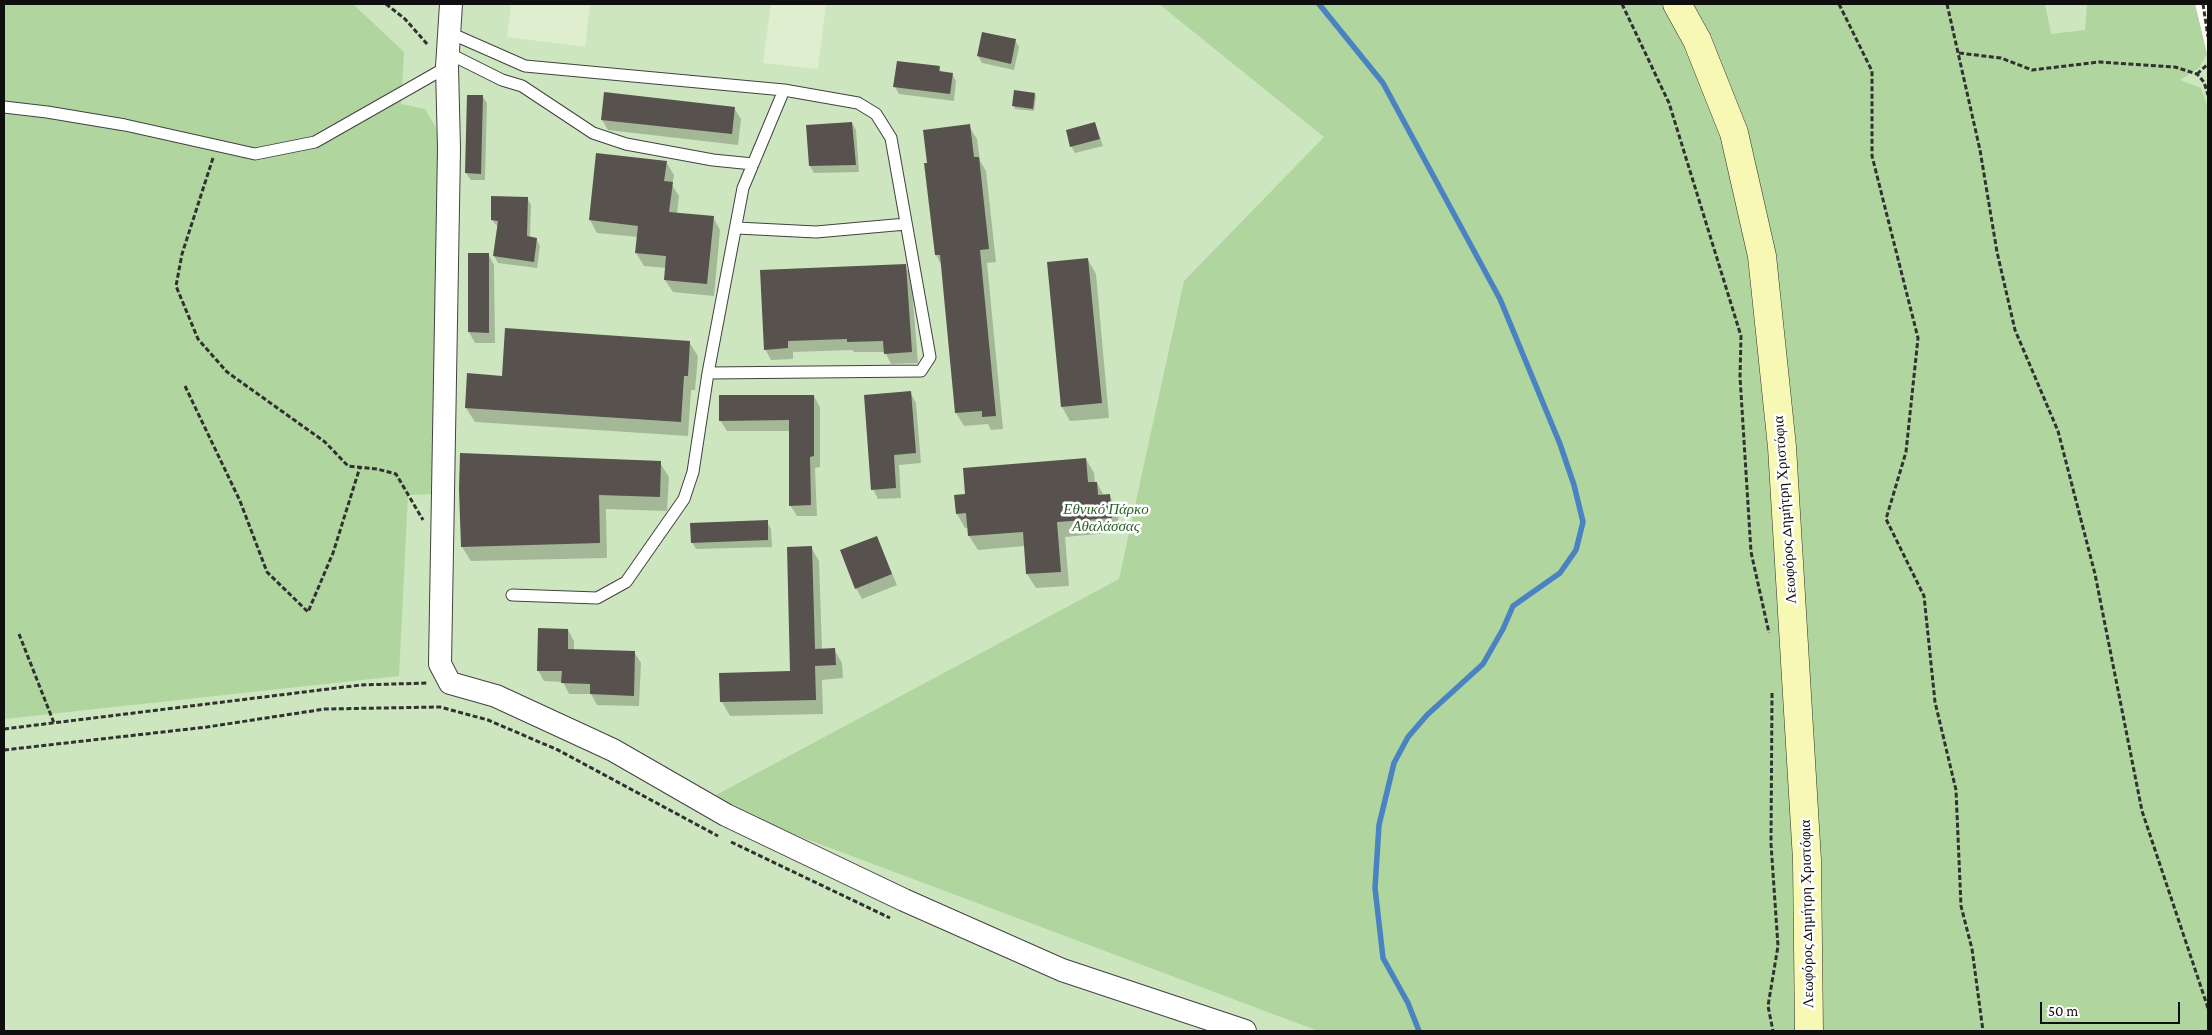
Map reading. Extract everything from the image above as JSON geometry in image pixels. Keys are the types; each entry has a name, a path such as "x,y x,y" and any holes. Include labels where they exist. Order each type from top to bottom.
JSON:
{"main road":[{"name":"Λεωφόρος Δημήτρη Χριστόφια","path":"1677,4 1698,40 1734,133 1762,256 1782,447 1807,860 1809,1031"}],"street":[{"path":"451,4 440,664 450,683 496,696 604,746 726,815 904,900 1062,970 1245,1031"}],"lane":[{"path":"449,51 502,80 522,86 593,133 626,144 713,160 753,164"},
{"path":"4,107 125,125 255,154 315,142 449,51 525,66 784,90 858,104 876,114 891,138 930,357 921,371 708,373"},
{"path":"522,86 525,66"},
{"path":"512,595 596,598 626,582 684,499 693,472 708,373 737,228 743,188 784,90"},
{"path":"737,228 816,232 906,224"}],"path":[{"path":"386,4 449,51"},
{"path":"1622,4 1669,103 1741,336 1740,378 1751,552 1770,639"},
{"path":"1839,4 1872,71 1872,156 1918,338 1906,452 1886,519 1924,596 1935,702 1956,790 1961,906 1972,949 1983,1031"},
{"path":"1947,4 1980,150 1997,252 2015,330 2058,431 2095,574 2142,811 2208,1008"},
{"path":"2203,4 2208,37"},
{"path":"1959,53 2001,58 2032,70 2099,62 2175,68 2197,74 2204,82 2208,95"},
{"path":"2197,74 2208,64"},
{"path":"217,145 182,254 176,286 198,338 227,372 325,442 348,466 377,468 396,474 414,507 442,549"},
{"path":"185,386 240,501 267,572 308,612 333,552 360,467"},
{"path":"19,634 54,723"},
{"path":"4,729 361,685 450,683"},
{"path":"1772,688 1771,844 1778,946 1768,1006 1774,1031"},
{"path":"4,750 207,727 325,708 440,707 488,720 558,750 719,837"},
{"path":"728,841 890,918"}],"green space":[{"name":"Εθνικό Πάρκο Αθαλάσσας","path":"4,4 2195,4 2208,58 2208,1031 4,1031"},
{"path":"4,4 353,4 404,52 401,104 425,109 435,126 440,147 432,494 408,495 399,676 4,719"},
{"path":"511,4 590,4 585,47 507,37"},
{"path":"771,4 826,4 818,69 763,63"},
{"path":"1159,4 2045,4 2051,34 2085,30 2087,4 2195,4 2207,54 2199,68 2180,80 2201,88 2208,109 2208,1031 1318,1031 705,801 1119,579 1184,281 1324,137"}],"building":[{"path":"982,32 1016,39 1011,64 977,56"},
{"path":"897,61 940,66 939,71 953,73 950,94 893,87"},
{"path":"1014,90 1035,93 1033,109 1012,106"},
{"path":"604,92 735,107 732,134 601,120"},
{"path":"467,95 483,95 481,174 465,173"},
{"path":"852,122 856,165 809,166 806,125"},
{"path":"1095,122 1100,139 1070,147 1066,130"},
{"path":"970,124 974,157 979,157 989,249 980,250 996,416 982,417 982,411 955,413 940,255 935,255 924,163 927,163 923,130"},
{"path":"596,153 667,161 664,181 673,182 669,212 714,216 707,284 664,280 666,256 635,253 638,226 589,220"},
{"path":"491,196 528,197 527,236 537,238 534,262 493,256 498,221 491,220"},
{"path":"468,253 489,253 489,333 468,332"},
{"path":"1088,258 1102,403 1061,407 1047,262"},
{"path":"906,264 912,352 884,354 883,341 847,342 847,339 788,341 788,348 764,350 760,270"},
{"path":"505,328 690,341 688,376 684,376 681,422 465,408 467,373 502,376"},
{"path":"911,391 916,453 894,455 896,488 871,490 864,395"},
{"path":"719,395 814,395 814,456 810,457 811,505 789,506 789,420 719,421"},
{"path":"460,453 661,461 660,497 599,495 600,543 461,547"},
{"path":"1086,458 1088,482 1097,482 1098,495 1110,494 1112,518 1057,522 1061,572 1026,574 1023,532 968,536 966,513 956,514 954,495 965,494 963,468"},
{"path":"768,520 768,540 691,543 690,523"},
{"path":"877,536 892,574 855,589 840,550"},
{"path":"812,546 815,649 835,648 836,665 815,666 816,700 720,702 719,673 790,671 787,547"},
{"path":"538,628 568,629 568,649 635,651 634,696 590,694 590,684 561,683 562,671 537,671"}],"waterway":[{"path":"1319,4 1383,83 1500,299 1560,444 1574,485 1583,522 1576,550 1560,573 1513,606 1503,629 1483,664 1427,715 1408,737 1394,763 1379,825 1375,888 1383,958 1408,1003 1419,1031"}]}
